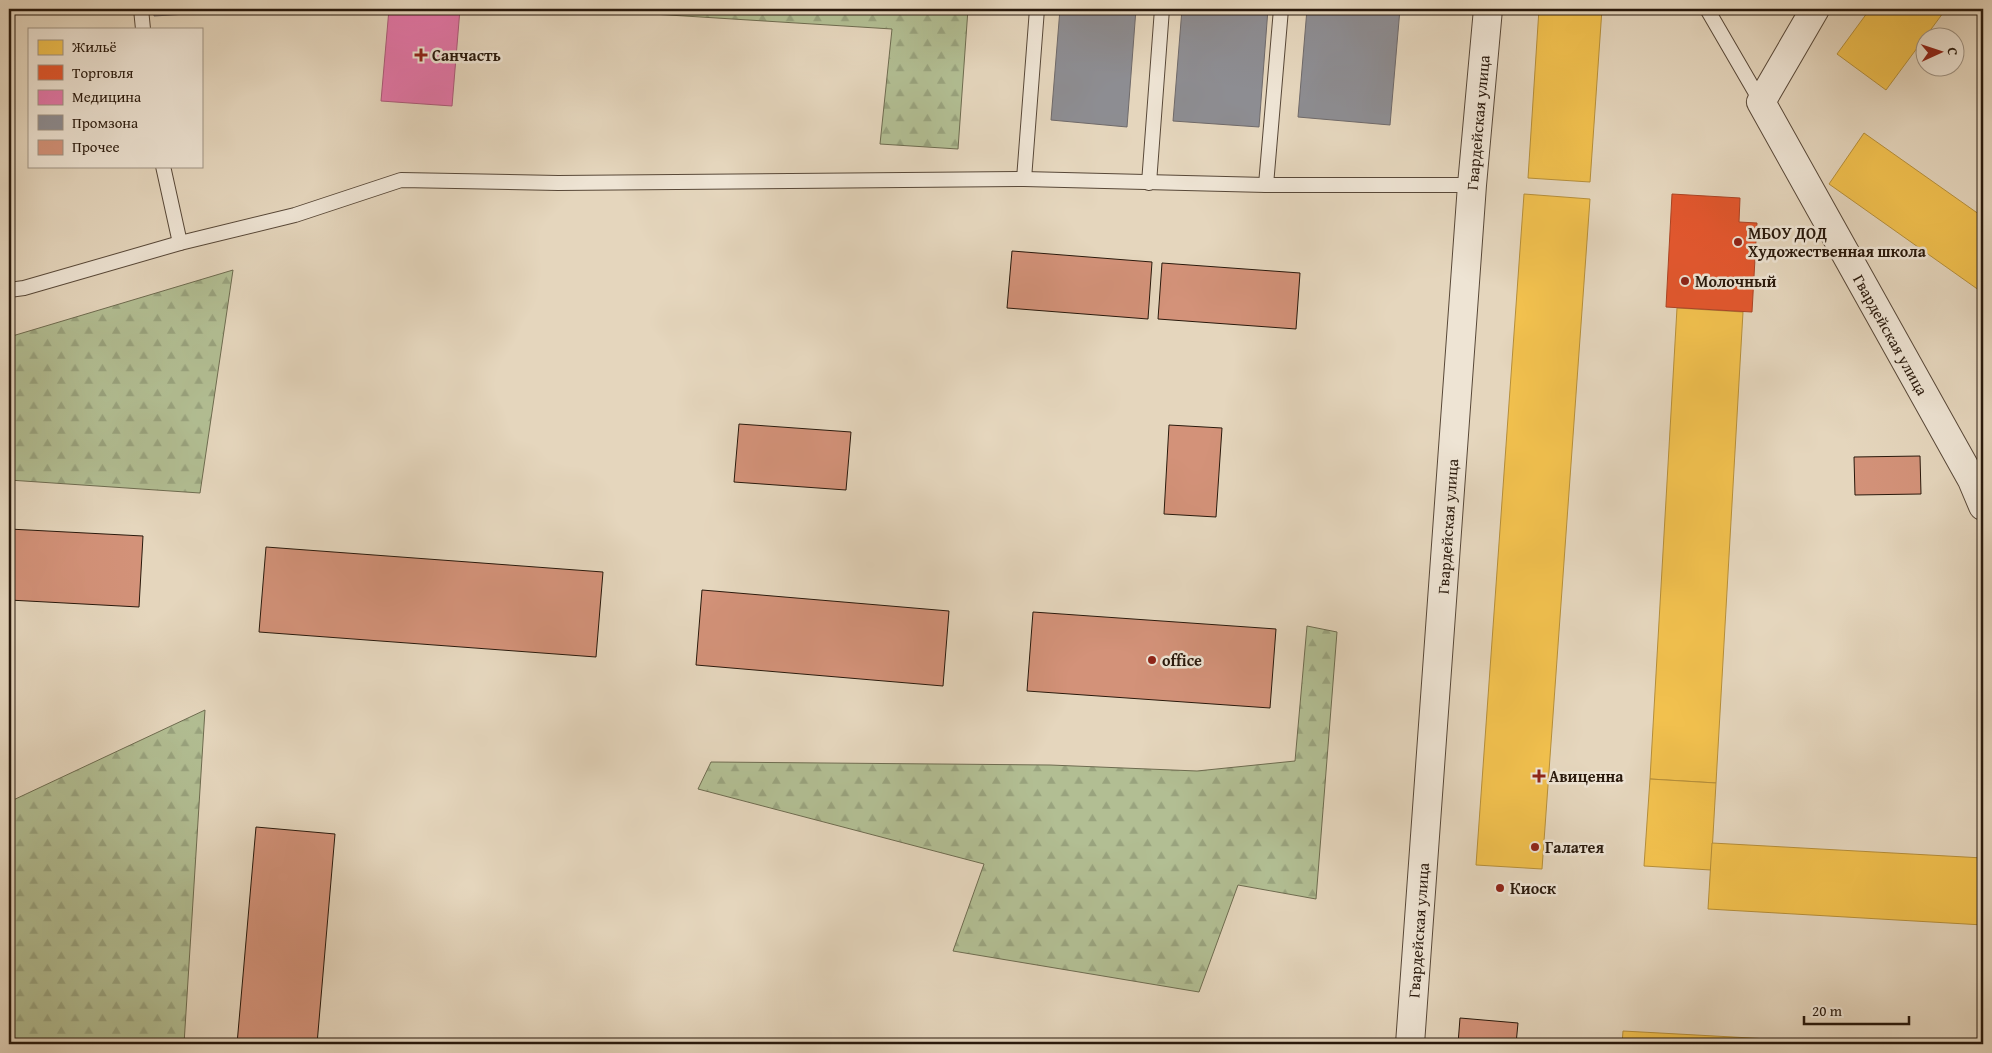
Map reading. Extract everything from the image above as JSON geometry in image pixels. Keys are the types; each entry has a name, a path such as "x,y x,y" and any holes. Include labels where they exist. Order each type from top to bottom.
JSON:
{"street":[{"name":"Гвардейская улица","path":"1410,1044 1472,185 1488,9"},
{"path":"1761,102 1815,9"},
{"name":"Гвардейская улица","path":"1761,102 1972,480 1983,506"}],"lane":[{"path":"141,9 143,28"},
{"path":"1024,179 1037,9"},
{"path":"1149,183 1162,9"},
{"path":"1266,185 1281,9"},
{"path":"1707,9 1761,102"},
{"path":"163,168 180,243"},
{"path":"9,290 24,288 180,243 295,215 401,180 558,184 1024,179 1266,185 1472,185"}],"green space":[{"path":"605,9 968,9 958,149 880,144 892,29 605,11"},
{"path":"233,270 200,493 9,480 9,337"},
{"path":"1307,626 1337,632 1316,899 1238,885 1199,992 953,951 984,864 698,789 711,762 1050,765 1197,771 1295,761"},
{"path":"205,710 184,1044 9,1044 9,802"}],"building: Жильё":[{"path":"1539,9 1602,9 1590,182 1528,178"},
{"path":"1870,9 1946,9 1932,28 1914,28 1914,52 1886,90 1837,54"},
{"path":"1864,133 1983,217 1983,293 1829,184"},
{"path":"1524,194 1590,199 1542,869 1476,865"},
{"path":"1677,308 1743,312 1716,783 1650,779"},
{"path":"1650,779 1716,783 1711,870 1644,866"},
{"path":"1712,843 1983,858 1983,925 1708,909"},
{"path":"1623,1031 1860,1044 1622,1044"}],"building: Торговля":[{"path":"1672,194 1740,198 1739,222 1757,223 1752,312 1666,307"}],"building: Медицина":[{"name":"Cанчасть","path":"389,9 460,9 452,106 381,101"}],"building: Промзона":[{"path":"154,9 204,9 204,13 154,16"},
{"path":"1060,9 1136,9 1127,127 1051,120"},
{"path":"1182,9 1268,9 1259,127 1173,121"},
{"path":"1307,9 1400,9 1390,125 1298,117"}],"building: Прочее":[{"path":"1012,251 1152,262 1148,319 1007,308"},
{"path":"1162,263 1300,273 1296,329 1158,319"},
{"path":"739,424 851,432 846,490 734,482"},
{"path":"1169,425 1222,428 1216,517 1164,514"},
{"path":"1920,456 1921,494 1855,495 1854,457"},
{"path":"9,529 143,536 139,607 9,600"},
{"path":"266,547 603,572 596,657 259,632"},
{"path":"702,590 949,611 943,686 696,665"},
{"name":"office","path":"1033,612 1276,629 1270,708 1027,691"},
{"path":"256,827 335,834 317,1044 237,1044"},
{"path":"1460,1018 1518,1023 1516,1044 1458,1044"}],"place":[{"name":"Cанчасть","path":"421,55"},
{"name":"МБОУ ДОД Художественная школа","path":"1738,242"},
{"name":"Молочный","path":"1685,281"},
{"name":"office","path":"1152,660"},
{"name":"Авиценна","path":"1539,776"},
{"name":"Галатея","path":"1535,847"},
{"name":"Киоск","path":"1500,888"}]}
